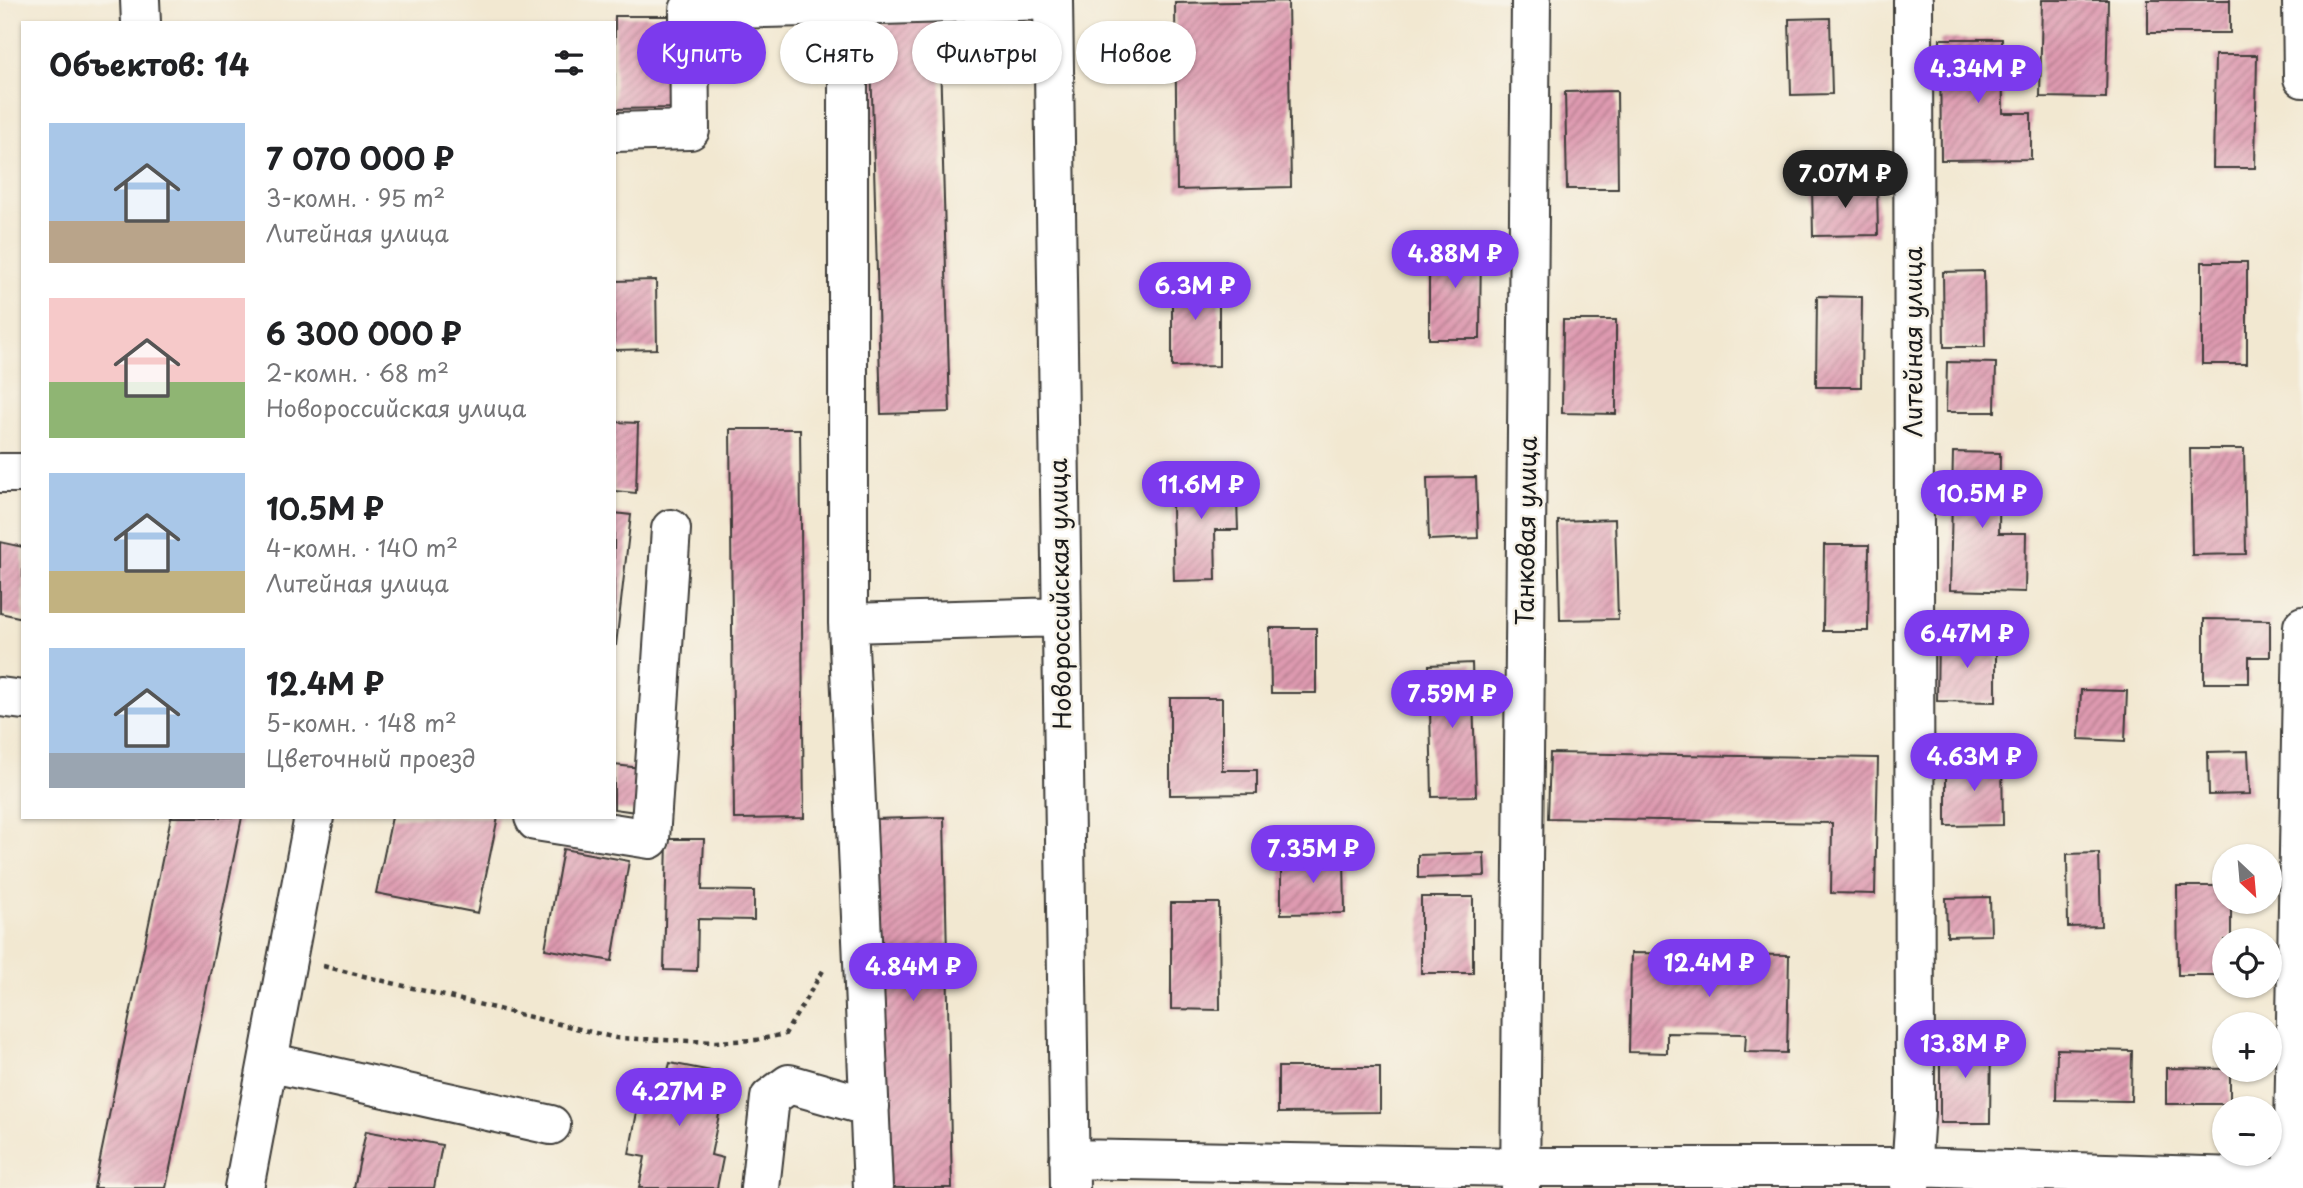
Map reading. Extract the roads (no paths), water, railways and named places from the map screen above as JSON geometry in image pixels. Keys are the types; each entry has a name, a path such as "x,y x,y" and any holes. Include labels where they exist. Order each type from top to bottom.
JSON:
{"street":[{"path":"140,0 141,21"},
{"path":"616,132 690,131 689,10 1053,0"},
{"name":"Новороссийская улица","path":"1053,0 1070,1174"},
{"name":"Танковая улица","path":"1521,1177 1531,0"},
{"name":"Литейная улица","path":"1910,1177 1915,1112 1913,0"},
{"path":"2302,0 2303,78"},
{"path":"848,6 848,623 873,1188"},
{"path":"0,473 21,473"},
{"path":"535,819 650,839 671,529"},
{"path":"848,623 1061,617"},
{"path":"1070,1174 1910,1177 2296,1182 2303,626"},
{"path":"0,697 21,700"},
{"path":"244,1188 314,819"},
{"path":"268,1062 551,1125"},
{"path":"761,1188 770,1098 789,1084 870,1107"}]}
